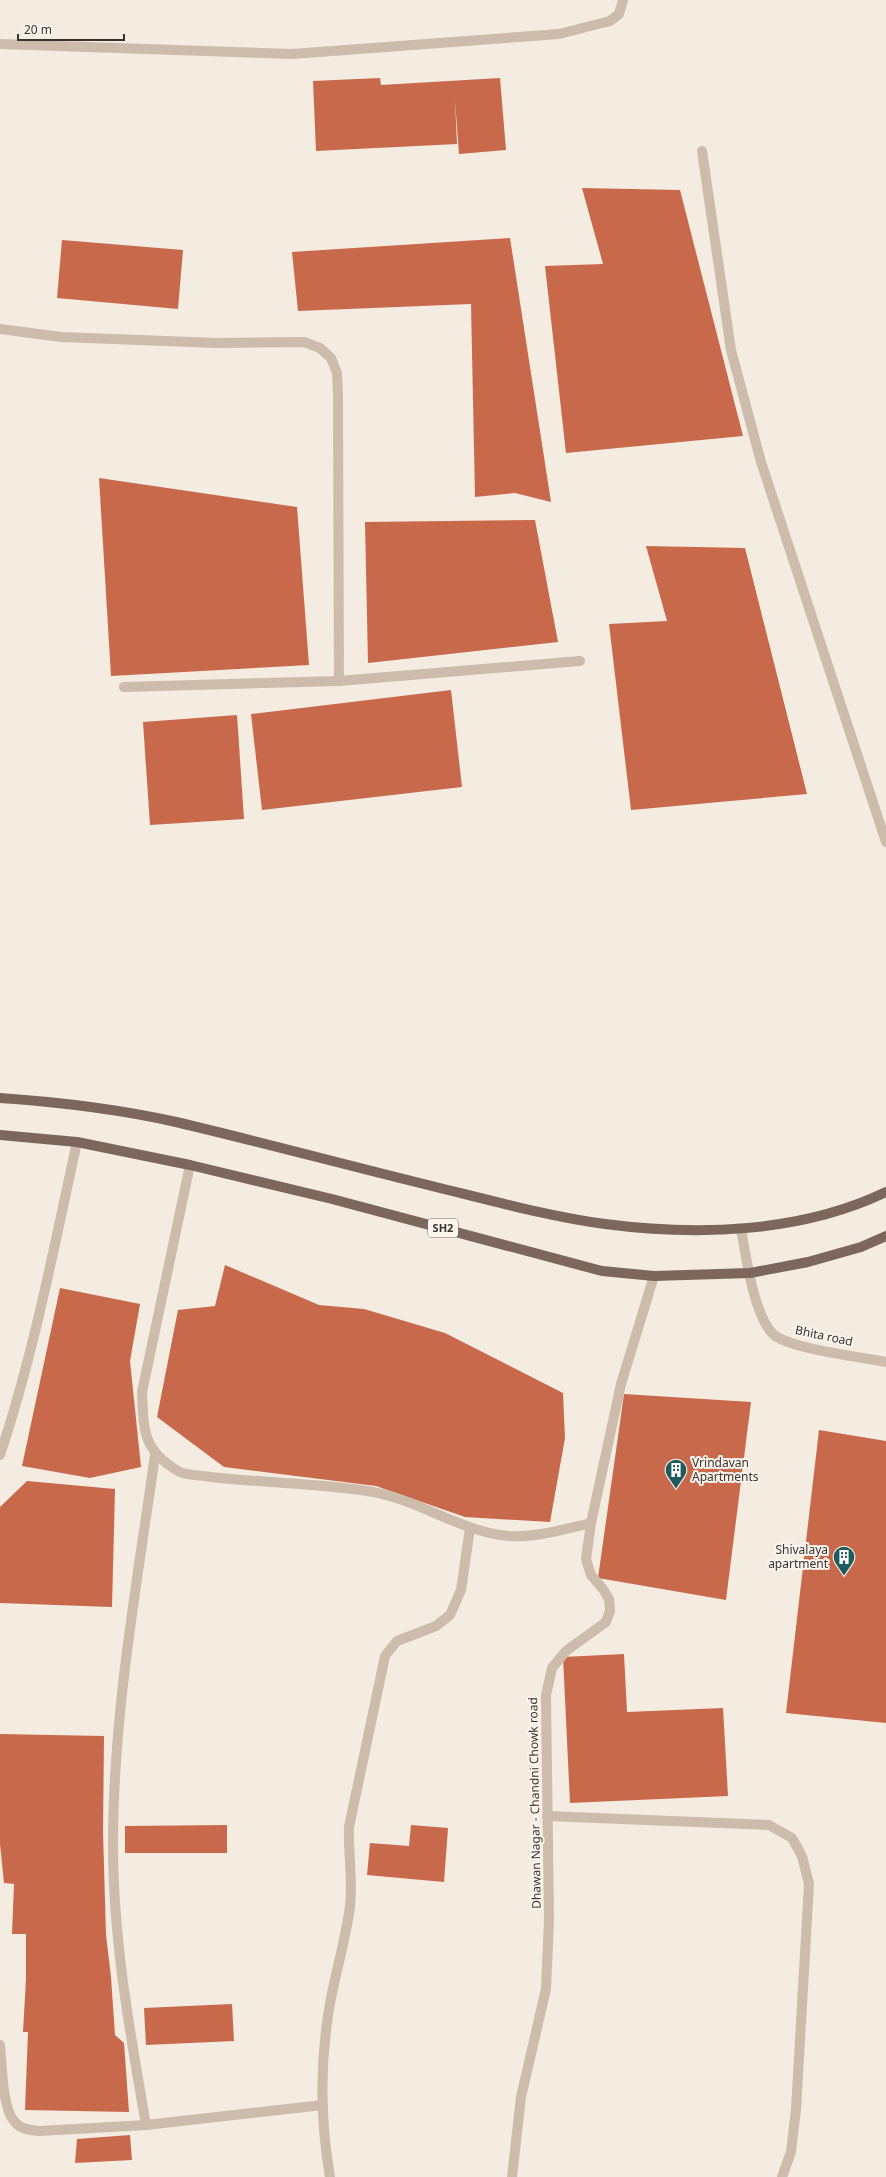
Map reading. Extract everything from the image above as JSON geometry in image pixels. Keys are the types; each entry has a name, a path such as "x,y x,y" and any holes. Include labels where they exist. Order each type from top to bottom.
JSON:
{"main road":[{"path":"0,1098 55,1102 173,1121 521,1208 605,1224 671,1229 741,1229 807,1219 869,1200 886,1192"},
{"name":"SH2","path":"0,1135 77,1142 190,1164 332,1198 602,1271 654,1276 750,1273 808,1262 861,1247 886,1236"}],"street":[{"path":"0,44 300,53 559,34 610,21 619,14 624,0"},
{"path":"702,151 731,350 761,462 823,646 886,842"},
{"path":"0,329 61,337 217,343 304,342 320,348 331,358 337,373 338,394 339,681"},
{"path":"124,688 339,681 580,661"},
{"path":"0,1455 15,1408 35,1328 77,1142"},
{"path":"190,1164 142,1392 144,1430 155,1455 180,1473 238,1480 369,1491 420,1506 470,1528 508,1536 542,1533 591,1523"},
{"name":"Bhita road","path":"741,1229 750,1273 761,1315 773,1334 793,1344 886,1362"},
{"name":"Dhawan Nagar - Chandni Chowk road","path":"512,2177 521,2097 546,1989 549,1921 546,1695 552,1668 566,1651 606,1622 610,1611 608,1599 604,1589 591,1576 586,1559 591,1523 621,1384 654,1276"},
{"path":"146,2125 131,2038 119,1946 113,1847 115,1760 126,1660 155,1455"},
{"path":"330,2177 323,2105 325,2051 331,2000 350,1908 352,1884 348,1848 350,1827 385,1656 397,1641 436,1626 450,1615 461,1590 470,1528"},
{"path":"547,1816 769,1825 792,1838 802,1856 809,1884 796,2108 791,2152 782,2177"},
{"path":"0,2045 7,2107 14,2121 25,2130 39,2131 146,2125 323,2105"}],"building":[{"path":"380,78 381,85 500,78 506,150 459,154 455,100 457,144 316,151 313,81"},
{"path":"582,188 680,190 743,436 566,453 545,266 603,264"},
{"path":"510,238 551,502 515,493 475,497 471,304 298,311 292,252"},
{"path":"62,240 183,250 178,309 57,298"},
{"path":"99,478 297,507 309,665 111,676"},
{"path":"535,520 558,642 368,663 365,522"},
{"path":"646,546 745,548 807,794 631,810 609,624 667,621"},
{"path":"451,690 462,787 262,810 251,714"},
{"path":"237,715 244,819 150,825 143,722"},
{"path":"225,1265 319,1305 364,1309 445,1333 563,1393 565,1438 550,1522 465,1517 376,1486 224,1467 157,1417 178,1310 215,1306"},
{"path":"60,1288 140,1304 130,1361 141,1467 90,1478 22,1466"},
{"name":"Vrindavan Apartments","path":"624,1394 751,1402 726,1600 598,1578"},
{"name":"Shivalaya apartment","path":"819,1430 886,1441 886,1723 786,1713"},
{"path":"27,1481 115,1489 112,1607 0,1603 0,1507"},
{"path":"624,1654 627,1712 723,1708 728,1796 570,1803 563,1657"},
{"path":"0,1734 104,1736 103,1832 106,1935 111,1977 115,2035 124,2043 129,2112 25,2110 28,2032 23,2032 26,1979 26,1934 12,1934 14,1884 4,1883 0,1844"},
{"path":"227,1825 227,1853 125,1853 125,1826"},
{"path":"411,1825 448,1828 444,1882 367,1875 370,1843 409,1846"},
{"path":"232,2004 234,2041 146,2045 144,2008"},
{"path":"130,2135 132,2160 75,2163 77,2139"}],"place":[{"name":"Vrindavan Apartments","path":"676,1490"},
{"name":"Shivalaya apartment","path":"844,1576"}]}
